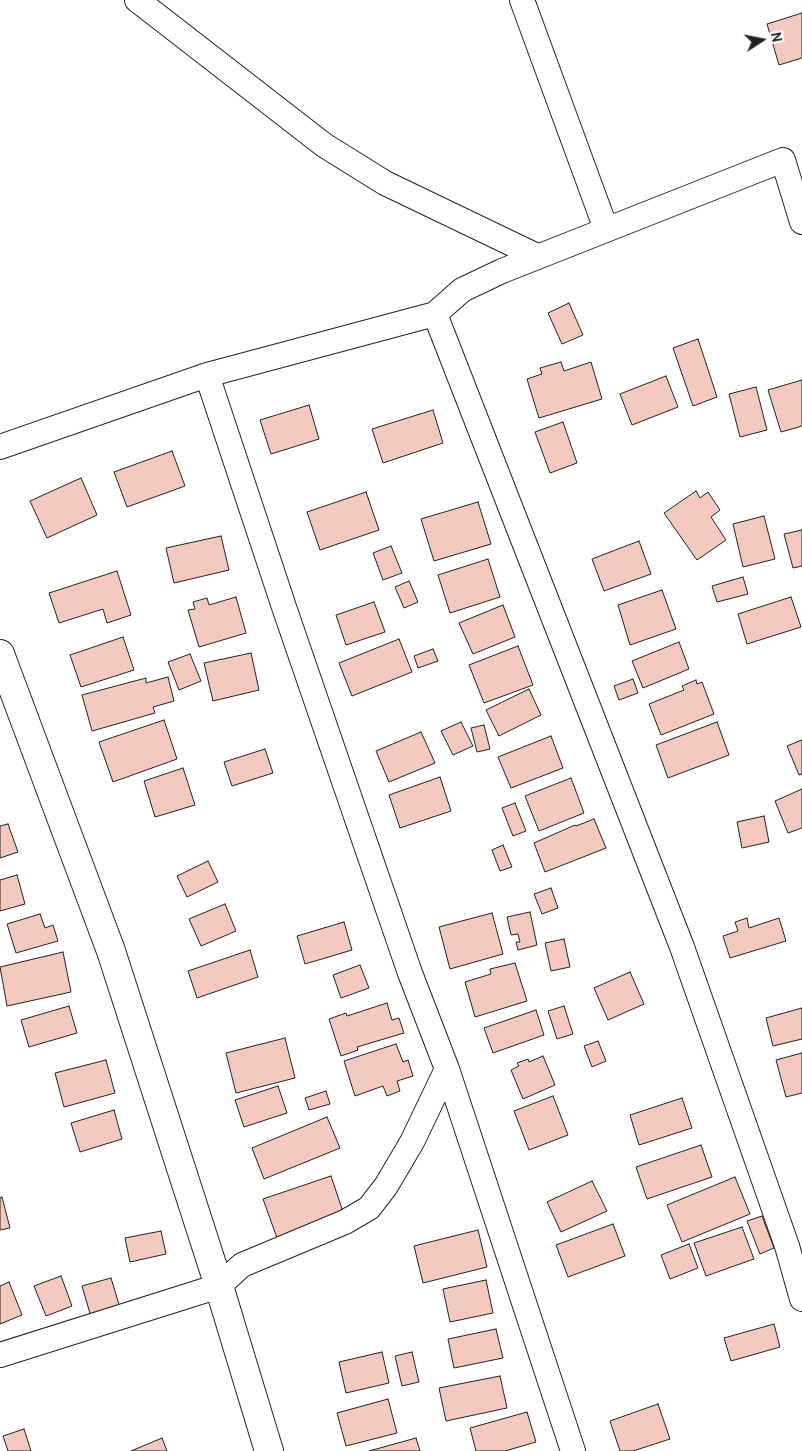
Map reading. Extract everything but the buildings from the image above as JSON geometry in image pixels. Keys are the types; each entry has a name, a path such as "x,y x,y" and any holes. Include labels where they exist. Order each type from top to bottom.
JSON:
{"street":[{"path":"137,0 324,145 385,183 537,256"},
{"path":"522,0 606,229"},
{"path":"0,447 207,375 435,314 462,290 537,256 792,156 802,222"},
{"path":"435,314 682,947 787,1246 802,1299"},
{"path":"207,375 284,610 410,974 447,1070 573,1451"},
{"path":"0,654 111,951 219,1286 269,1451"},
{"path":"0,1355 219,1286 242,1265 344,1222 369,1208 386,1186 412,1142 447,1070"}]}
